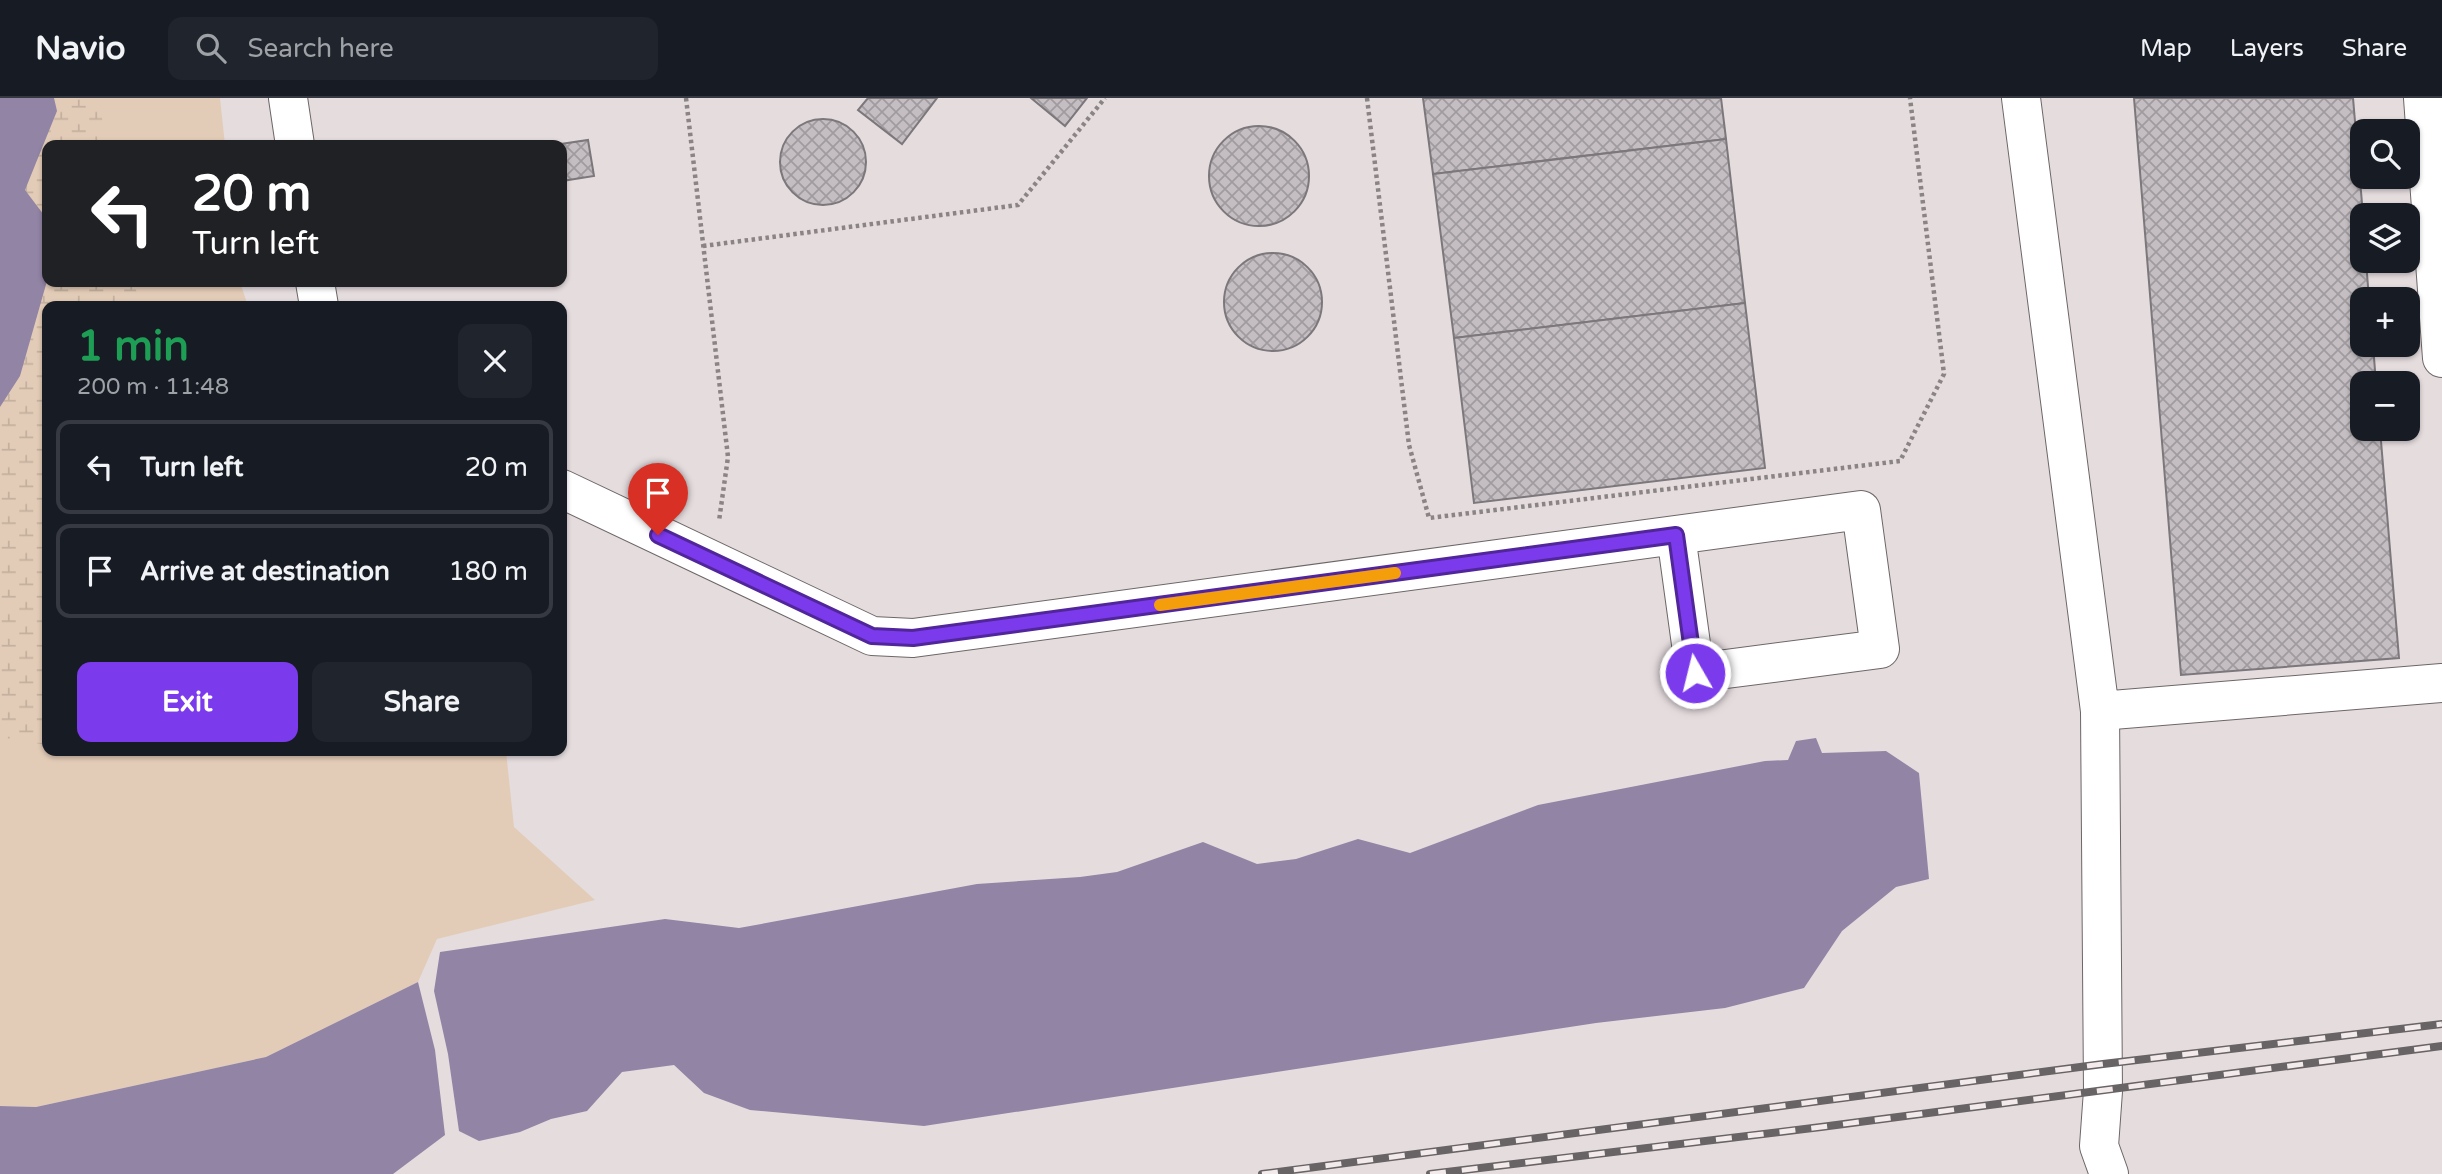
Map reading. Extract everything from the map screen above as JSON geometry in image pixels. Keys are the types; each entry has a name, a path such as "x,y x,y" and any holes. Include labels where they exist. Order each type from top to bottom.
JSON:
{"lane":[{"path":"288,98 294,140"},
{"path":"2021,98 2100,711 2103,1091 2099,1146 2109,1174"},
{"path":"2423,98 2442,358"},
{"path":"567,491 872,636 913,638 1861,510 1880,649 1695,673 1676,535"},
{"path":"2100,711 2442,683"}],"path":[{"path":"686,98 728,457 718,528 706,558"},
{"path":"703,246 1018,205 1105,98"},
{"path":"1367,98 1409,445 1429,518 1900,461 1944,374 1910,98"}],"green space":[{"path":"0,98 99,98 105,140 42,140 42,287 135,287 139,301 42,301 42,744 0,737"},
{"path":"54,98 220,98 224,140 42,140 42,155 25,190"},
{"path":"45,287 242,287 246,301 42,301 42,756 507,756 514,827 595,900 437,939 418,982 266,1057 36,1107 0,1106 0,407"}],"shaded area":[{"path":"0,98 54,98 57,111 45,140 42,140 42,148 25,190 42,212 42,287 45,287 20,376 0,407"},
{"path":"1816,738 1822,753 1886,751 1919,773 1929,879 1896,887 1842,931 1804,988 1725,1008 1596,1023 924,1126 750,1110 704,1093 674,1065 622,1072 587,1111 551,1119 520,1132 479,1141 459,1131 448,1054 434,991 440,952 665,919 739,928 977,884 1117,872 1203,842 1257,864 1296,859 1358,839 1410,853 1538,805 1765,761 1788,760 1796,741"},
{"path":"418,982 435,1050 445,1135 393,1174 0,1174 0,1106 36,1107 266,1057"}],"building":[{"path":"868,98 937,98 902,144 858,110"},
{"path":"1031,98 1087,98 1065,126"},
{"path":"1423,98 1721,98 1726,139 1433,174"},
{"path":"2134,98 2353,98 2355,119 2350,119 2350,189 2361,189 2362,203 2350,203 2350,273 2367,273 2368,287 2350,287 2350,357 2374,357 2375,371 2350,371 2350,441 2381,441 2399,658 2181,675"},
{"path":"823,119 839,123 853,132 862,146 866,162 862,178 853,192 839,201 823,205 807,201 793,192 784,178 780,162 784,146 793,132 807,123"},
{"path":"1259,126 1278,130 1294,141 1305,157 1309,176 1305,195 1294,211 1278,222 1259,226 1240,222 1224,211 1213,195 1209,176 1213,157 1224,141 1240,130"},
{"path":"1726,139 1745,303 1454,338 1433,174"},
{"path":"588,140 594,176 567,180 567,143"},
{"path":"1273,253 1292,257 1308,267 1318,283 1322,302 1318,321 1308,337 1292,347 1273,351 1254,347 1238,337 1228,321 1224,302 1228,283 1238,267 1254,257"},
{"path":"1745,303 1765,468 1474,503 1454,338"}],"railway":[{"path":"1262,1174 2103,1064 2442,1024"},
{"path":"1430,1174 1821,1127 2442,1046"}],"slow traffic":[{"path":"1160,605 1395,573"}],"route":[{"path":"658,535 872,636 913,638 1676,535 1695,673"}]}
